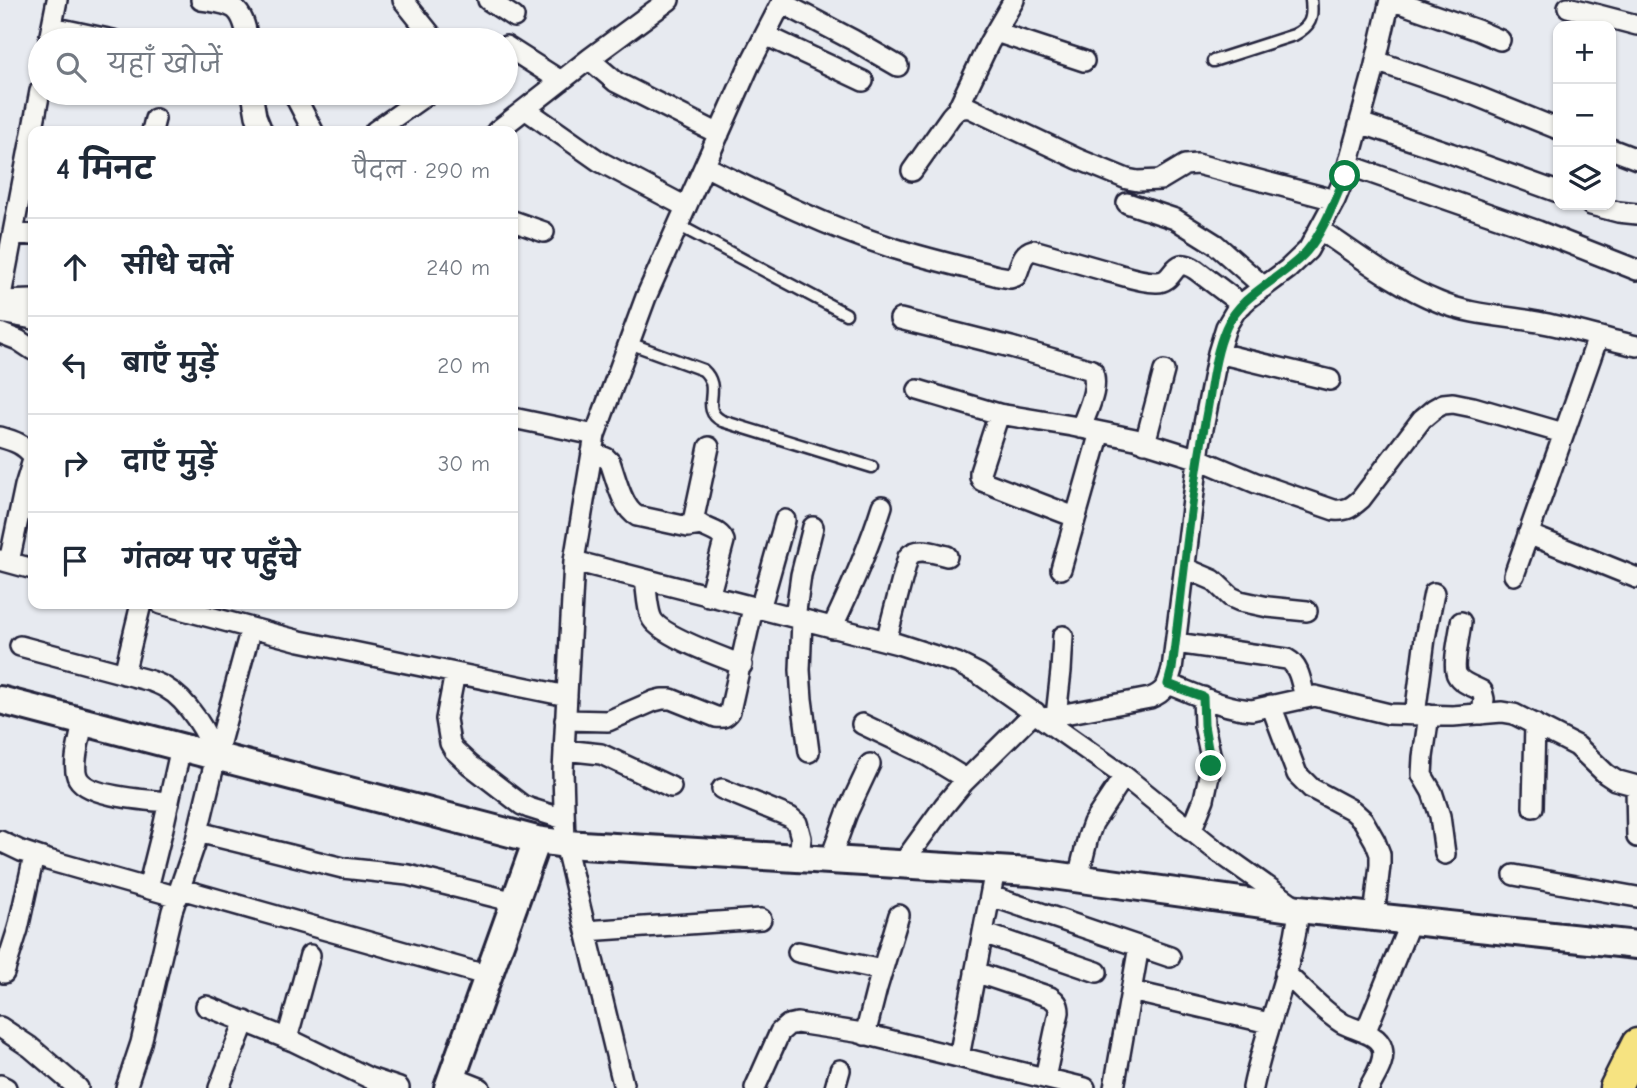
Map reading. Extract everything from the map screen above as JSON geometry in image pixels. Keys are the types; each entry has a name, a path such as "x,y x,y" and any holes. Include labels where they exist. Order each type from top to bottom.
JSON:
{"main road":[{"path":"1615,1088 1637,1044"}],"street":[{"path":"52,28 57,0"},
{"path":"201,0 232,6 246,28"},
{"path":"403,0 425,28"},
{"path":"488,0 514,17"},
{"path":"503,126 669,0"},
{"path":"957,110 977,66 1014,0"},
{"path":"1044,715 1150,698 1160,694 1168,684 1199,459 1218,353 1226,327 1236,310 1288,270 1308,250 1320,230 1348,165 1390,0 1500,40"},
{"path":"625,1088 586,931 565,831 562,771 574,561 594,444 646,297 719,134 783,1 898,66"},
{"path":"1568,7 1637,24"},
{"path":"993,36 999,33 1008,35 1084,61"},
{"path":"765,35 863,80"},
{"path":"518,54 561,81"},
{"path":"589,59 616,82 719,134"},
{"path":"1376,61 1474,95 1553,128"},
{"path":"36,126 38,105"},
{"path":"254,105 260,126"},
{"path":"300,105 310,126"},
{"path":"382,126 412,105"},
{"path":"912,171 951,116 963,107 1127,179 1160,180 1185,165 1197,164 1335,200"},
{"path":"525,109 682,216"},
{"path":"1360,123 1553,190"},
{"path":"1616,151 1637,159"},
{"path":"1348,165 1538,231 1637,270"},
{"path":"705,166 773,200 848,232 894,248 998,276 1016,276 1024,255 1033,250 1157,283 1165,281 1181,264 1189,265 1242,305"},
{"path":"28,198 24,234 0,301 28,300"},
{"path":"1127,203 1175,219 1215,243 1264,287"},
{"path":"1610,210 1637,214"},
{"path":"518,222 544,232"},
{"path":"1320,230 1390,276 1443,304 1541,323 1637,346"},
{"path":"0,313 28,318"},
{"path":"900,319 1092,370 1095,383 1090,430 1075,517 1061,569"},
{"path":"0,333 28,347"},
{"path":"1514,575 1598,337"},
{"path":"1218,353 1330,380"},
{"path":"1145,443 1164,371"},
{"path":"918,390 999,414 1145,443 1199,459 1321,507 1343,511 1361,499 1422,419 1443,404 1473,407 1563,433"},
{"path":"999,414 980,472 982,481 1075,517"},
{"path":"518,420 594,444 610,462 626,506 637,516 688,527 701,525"},
{"path":"0,437 20,443 28,449"},
{"path":"709,447 694,517 696,522 719,533 724,541 709,597"},
{"path":"28,476 4,561 28,568"},
{"path":"832,628 873,536 882,506"},
{"path":"565,720 608,721 663,699 671,699 716,717 727,716 756,608 785,520"},
{"path":"808,752 800,670 799,619 801,575 813,527"},
{"path":"1528,534 1637,578"},
{"path":"887,641 911,552 916,550 947,556"},
{"path":"574,561 887,641 968,668 1044,715 1213,848 1299,909"},
{"path":"1185,568 1213,580 1231,597 1240,601 1307,611"},
{"path":"645,580 651,618 661,630 741,665"},
{"path":"1434,593 1425,638 1422,775 1432,792 1440,816 1445,854"},
{"path":"124,674 140,609"},
{"path":"189,609 300,641 567,696"},
{"path":"1461,622 1455,667 1462,680 1482,691 1482,714"},
{"path":"126,1088 141,1043 172,911 198,832 251,628"},
{"path":"902,864 966,779 1044,715 1061,671 1063,636"},
{"path":"1175,643 1287,659 1297,667 1305,697"},
{"path":"20,646 151,681 173,692 211,740 216,757"},
{"path":"455,673 446,719 450,743 454,750 522,805 565,831"},
{"path":"1168,684 1224,706 1252,710 1305,697 1324,697 1389,714 1514,713 1577,747 1615,780 1637,786 1637,837"},
{"path":"1191,831 1204,799 1211,766 1204,725 1203,697"},
{"path":"0,700 537,840 565,831 799,858 1031,872 1299,909 1637,945"},
{"path":"1271,705 1297,774 1311,788 1352,810 1363,820 1375,841 1380,854 1380,865 1374,916"},
{"path":"83,722 76,764 79,781 95,791 169,803"},
{"path":"862,724 923,753 966,779"},
{"path":"1533,807 1535,724"},
{"path":"148,888 181,747"},
{"path":"564,750 601,754 671,787"},
{"path":"830,860 846,813 870,764"},
{"path":"1078,878 1093,823 1124,776"},
{"path":"722,789 790,817 797,823 801,838 799,858"},
{"path":"198,832 343,867 408,875 515,902"},
{"path":"480,1088 450,1083 537,840"},
{"path":"0,841 34,856 148,888 179,893 489,976"},
{"path":"4,973 18,929 34,856"},
{"path":"959,1057 995,870"},
{"path":"1514,875 1637,897"},
{"path":"990,896 1170,957"},
{"path":"1252,1088 1297,934 1299,909"},
{"path":"865,1035 899,915"},
{"path":"586,931 761,919"},
{"path":"1365,1033 1411,920"},
{"path":"983,933 1097,972"},
{"path":"1114,1088 1139,946"},
{"path":"798,952 882,970"},
{"path":"288,1039 310,955"},
{"path":"975,972 1050,996 1059,1005 1058,1024 1045,1078"},
{"path":"1285,973 1342,1023 1380,1042 1383,1058 1369,1088"},
{"path":"1131,991 1269,1023"},
{"path":"206,1006 288,1039 369,1078 399,1088"},
{"path":"219,1088 245,1021"},
{"path":"755,1088 780,1032 788,1025 797,1023 865,1035 1085,1088"},
{"path":"0,1027 30,1047 78,1088"},
{"path":"0,1085 6,1088"}],"lane":[{"path":"1213,61 1294,36 1310,23 1311,0"},
{"path":"682,216 846,314"},
{"path":"629,343 703,370 709,375 713,384 711,410 714,417 872,467"}],"route":[{"path":"1211,766 1204,725 1203,697 1168,684 1200,444 1218,353 1226,327 1236,310 1288,270 1308,250 1345,176"}]}
